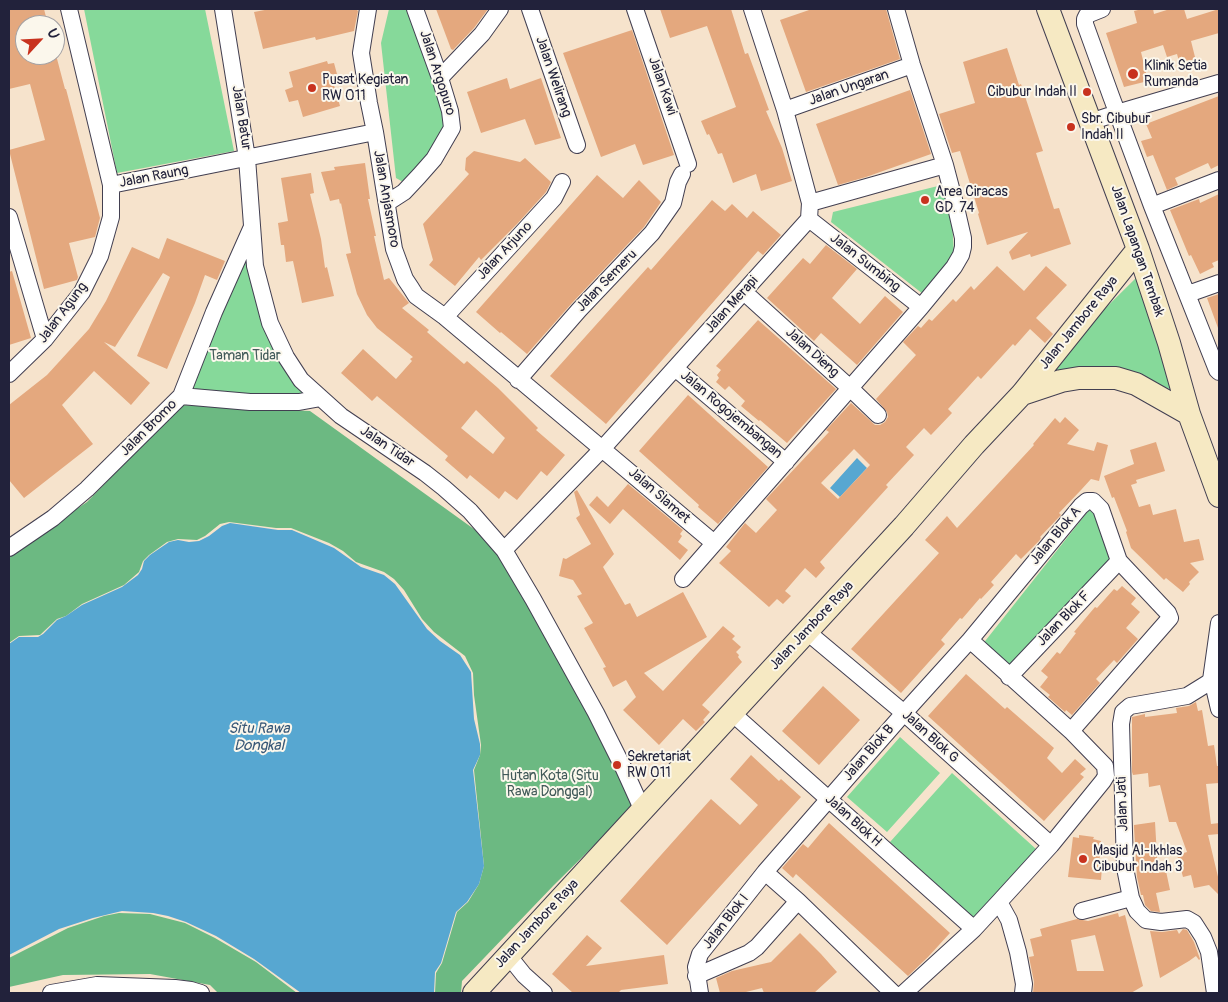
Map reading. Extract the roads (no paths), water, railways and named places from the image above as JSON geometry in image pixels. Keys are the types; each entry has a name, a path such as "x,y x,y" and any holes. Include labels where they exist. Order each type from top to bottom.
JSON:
{"street":[{"name":"Jalan Raung","path":"69,9 111,185 375,132"},
{"name":"Jalan Batur","path":"223,9 246,158 251,229"},
{"name":"Jalan Anjasmoro","path":"368,9 361,53 387,203 392,243 405,279 416,296 445,317 518,380 603,448"},
{"name":"Jalan Argopuro","path":"387,203 404,192 424,170 434,158 452,128 450,111 416,9"},
{"path":"440,78 482,34 500,9"},
{"name":"Jalan Welirang","path":"530,9 577,145"},
{"name":"Jalan Kawi","path":"635,9 685,169"},
{"path":"752,9 786,110 810,211 945,165"},
{"path":"683,579 921,307 961,256 963,247 960,223 945,165 912,65 896,9"},
{"name":"Jalan Lapangan Tembak","path":"1048,9 1138,249 1172,351 1189,414 1213,459 1219,496"},
{"path":"1102,9 1087,15 1085,19 1086,24 1152,206 1219,372"},
{"name":"Jalan Ungaran","path":"786,110 912,65"},
{"path":"1090,122 1219,83"},
{"name":"Jalan Semeru","path":"518,380 573,317 652,233 673,204 678,182 685,169"},
{"path":"1152,206 1219,180"},
{"name":"Jalan Arjuno","path":"445,317 554,198 562,182"},
{"name":"Jalan Agung","path":"9,374 45,339 82,292 100,256 111,218 111,185"},
{"name":"Jalan Merapi","path":"504,550 603,448 744,292 810,211"},
{"name":"Jalan Sumbing","path":"810,211 921,307"},
{"path":"9,217 45,339"},
{"path":"181,396 214,312 251,229"},
{"name":"Jalan Tidar","path":"251,229 255,266 270,323 286,357 301,380 341,416 444,488 470,512 504,550 596,713 643,811"},
{"name":"Jalan Jambore Raya","path":"474,993 643,811 1022,394 1138,249"},
{"path":"1188,294 1219,282"},
{"name":"Jalan Dieng","path":"744,292 878,415"},
{"name":"Jalan Rogojembangan","path":"675,368 786,462"},
{"path":"1022,394 1061,381 1079,378 1116,378 1136,384 1189,414"},
{"name":"Jalan Bromo","path":"9,548 53,518 87,489 181,396 250,402 299,402 321,398"},
{"name":"Jalan Slamet","path":"603,448 714,544"},
{"name":"Jalan Blok A","path":"970,640 1081,506 1087,501 1093,502 1101,509 1119,561 1168,613 1170,618 1071,731"},
{"name":"Jalan Blok F","path":"1009,676 1119,561"},
{"path":"1219,623 1211,680 1219,709"},
{"name":"Jalan Blok G","path":"806,631 904,714 1051,845"},
{"path":"904,993 974,929 1003,908 1051,845 1103,782 1106,771 1105,766 1071,731 970,640"},
{"name":"Jalan Blok B","path":"765,872 970,640"},
{"name":"Jalan Jati","path":"1211,680 1187,696 1130,706 1121,716 1125,868 1131,898 1137,911 1146,920 1161,922 1186,919 1194,923 1203,937 1209,952 1214,993"},
{"name":"Jalan Blok H","path":"732,713 974,929"},
{"path":"765,872 798,901 893,993"},
{"name":"Jalan Blok I","path":"700,993 696,967 700,954 765,872"},
{"path":"1082,911 1131,898"},
{"name":"Jalan Blok I","path":"696,976 749,953 757,947 798,901"},
{"path":"1003,908 1022,968 1024,993"},
{"path":"508,955 524,975 544,993"},
{"path":"51,993 97,985 175,988 201,993"}],"water":[{"path":"857,458 867,468 840,497 830,488"},
{"name":"Situ Rawa Dongkal","path":"230,523 278,530 292,530 334,548 361,567 384,575 395,584 427,629 460,655 471,672 474,719 480,744 480,755 473,770 484,866 479,884 467,902 456,912 441,963 435,972 434,993 301,993 254,959 216,936 186,922 153,913 122,911 93,918 59,929 9,955 9,644 19,637 38,637 57,620 82,605 122,587 138,575 144,561 150,555 169,542 178,540 199,541"}],"place":[{"name":"Klinik Setia Rumanda","path":"1133,74"},
{"name":"Pusat Kegiatan RW 011","path":"312,88"},
{"name":"Cibubur Indah II","path":"1087,92"},
{"name":"Sbr. Cibubur Indah II","path":"1071,127"},
{"name":"Area Ciracas GD. 74","path":"925,200"},
{"name":"Sekretariat RW 011","path":"617,765"},
{"name":"Masjid Al-Ikhlas Cibubur Indah 3","path":"1083,859"}],"park label":[{"name":"Taman Tidar","path":"245,356"},
{"name":"Hutan Kota (Situ Rawa Donggal)","path":"550,784"}]}
